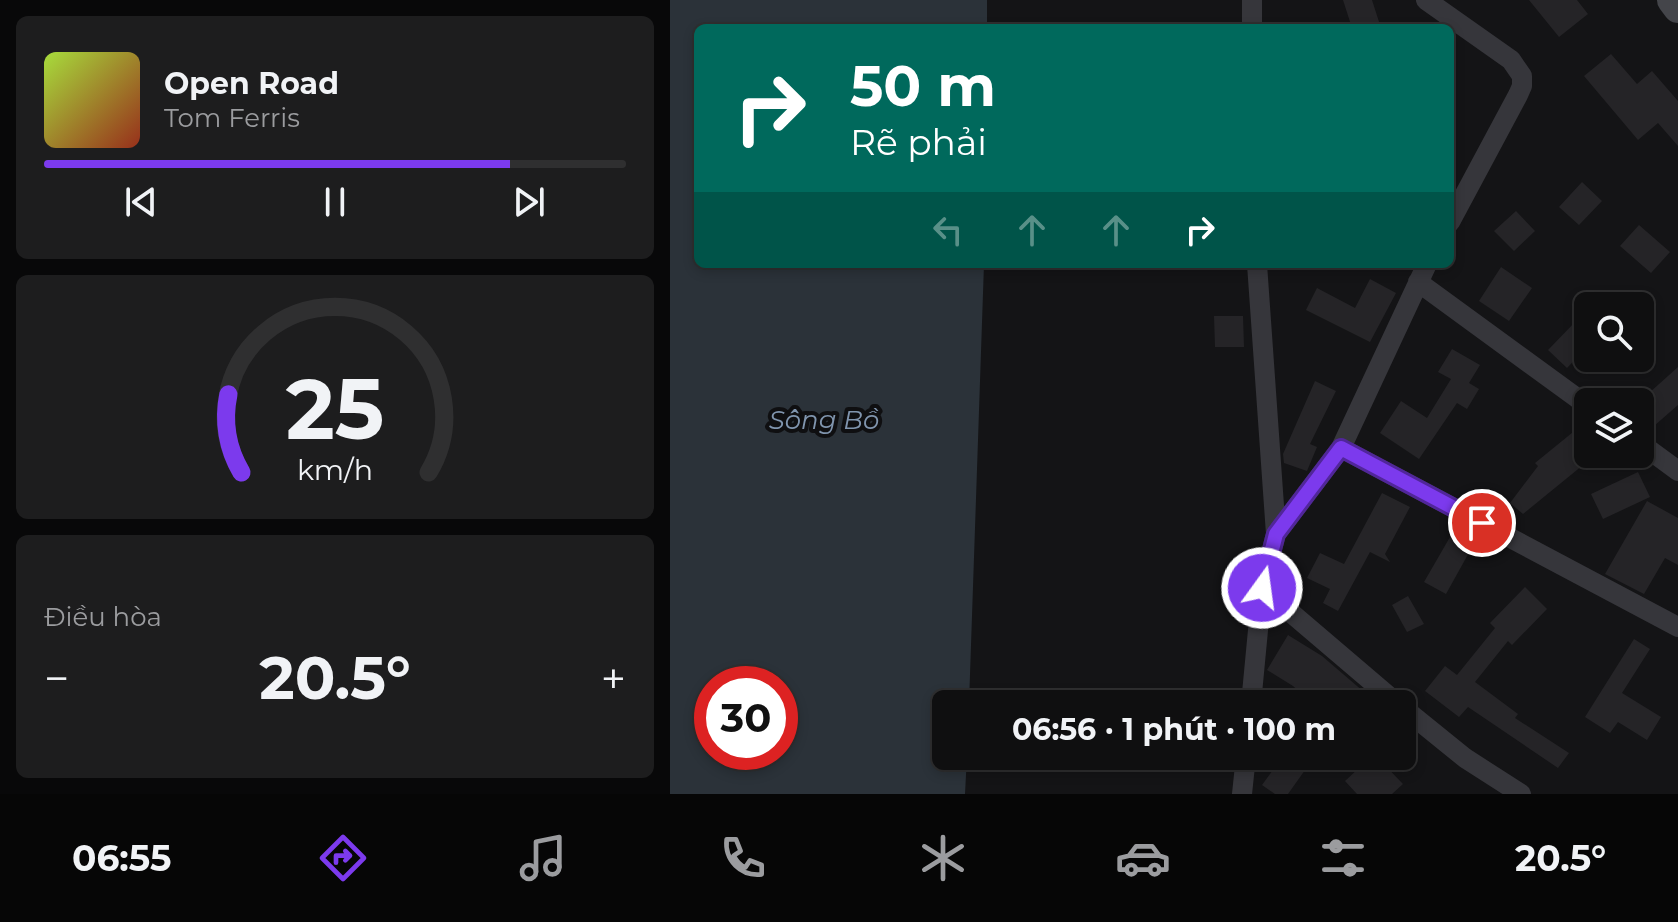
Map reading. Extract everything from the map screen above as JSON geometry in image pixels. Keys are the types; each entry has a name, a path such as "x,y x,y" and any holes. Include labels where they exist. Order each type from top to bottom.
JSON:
{"main road":[{"path":"1672,0 1678,8"}],"street":[{"path":"1252,0 1252,24"},
{"path":"1426,0 1511,60 1522,76 1518,95 1454,215"},
{"path":"1252,690 1262,588 1276,534 1257,268"},
{"path":"1276,534 1341,448 1422,273 1574,395"},
{"path":"1341,448 1678,627"},
{"path":"1654,453 1678,471"},
{"path":"1262,588 1381,690"},
{"path":"1416,719 1465,758 1521,794"},
{"path":"1242,794 1245,770"}],"water":[{"name":"Sông Bồ","path":"670,0 987,0 987,24 694,24 694,268 984,268 969,690 932,690 932,770 966,770 965,794 670,794"}],"building":[{"path":"1343,0 1372,0 1380,24 1351,24"},
{"path":"1529,0 1577,0 1588,14 1559,37"},
{"path":"1611,54 1637,84 1652,71 1678,101 1678,146 1658,123 1638,140 1584,76"},
{"path":"1582,182 1602,201 1579,225 1559,207"},
{"path":"1516,211 1535,231 1514,251 1494,231"},
{"path":"1639,225 1670,252 1651,273 1620,246"},
{"path":"1501,267 1532,288 1509,321 1479,301"},
{"path":"1370,279 1396,293 1370,342 1306,310 1317,288 1355,308"},
{"path":"1214,316 1243,316 1244,347 1215,347"},
{"path":"1574,323 1574,361 1567,368 1548,350"},
{"path":"1452,349 1480,365 1469,383 1479,389 1467,409 1457,403 1419,459 1380,433 1401,401 1427,418 1451,379 1438,372"},
{"path":"1678,367 1678,405 1654,426 1654,389"},
{"path":"1315,381 1336,391 1310,444 1317,447 1307,471 1284,463 1283,454"},
{"path":"1574,431 1574,468 1579,468 1523,514 1510,503 1538,466 1535,463"},
{"path":"1638,472 1650,497 1603,519 1591,494"},
{"path":"1382,493 1410,507 1385,554 1390,562 1370,552 1338,611 1323,603 1330,589 1307,578 1320,553 1344,564"},
{"path":"1647,501 1678,518 1678,565 1665,558 1644,594 1605,574"},
{"path":"1450,537 1471,549 1446,594 1424,582"},
{"path":"1525,587 1547,609 1512,645 1508,641 1475,682 1518,714 1515,718 1569,753 1558,768 1468,707 1459,717 1425,691 1445,666 1457,675 1495,628 1490,623"},
{"path":"1408,596 1424,624 1407,632 1392,605"},
{"path":"1288,635 1322,656 1362,690 1297,690 1267,670"},
{"path":"1634,639 1650,649 1622,693 1661,717 1647,740 1618,722 1610,733 1585,717"},
{"path":"1273,770 1305,770 1288,794 1275,794 1262,785"},
{"path":"1357,770 1390,770 1403,784 1392,794 1357,794 1345,781"}],"route":[{"path":"1262,588 1276,534 1341,448 1482,523"}]}
